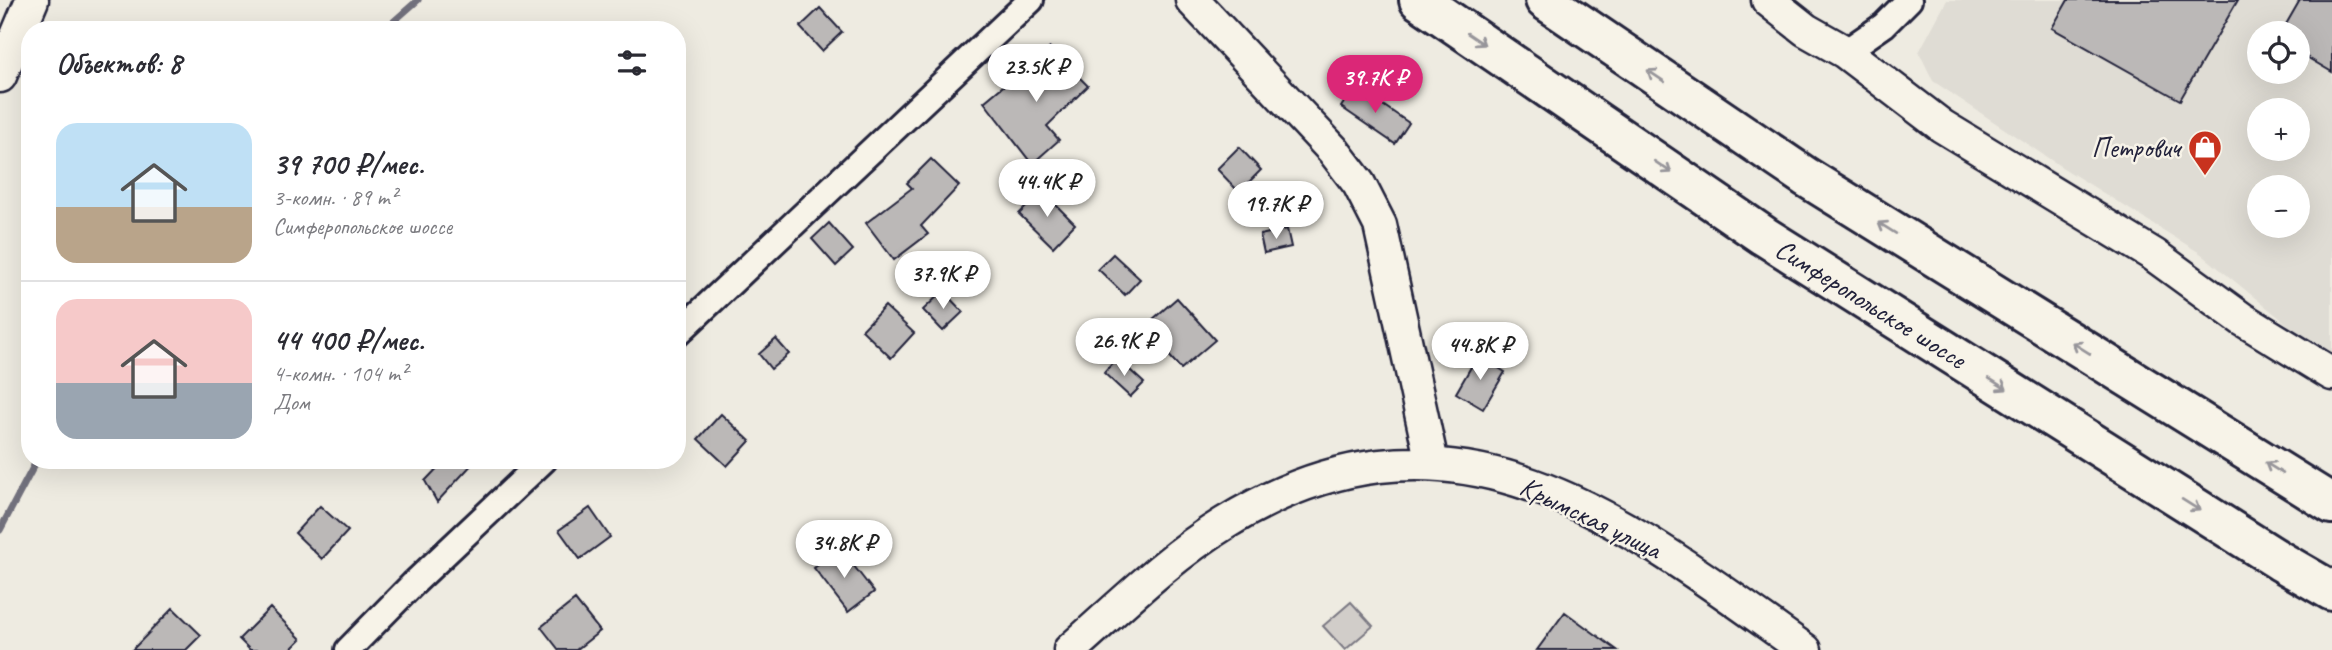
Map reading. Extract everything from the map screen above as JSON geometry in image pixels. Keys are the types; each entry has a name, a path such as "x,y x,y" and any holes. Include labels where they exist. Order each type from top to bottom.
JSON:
{"highway":[{"name":"Симферопольское шоссе","path":"1419,0 1764,236 2332,591"},
{"path":"1545,0 1806,177 2332,504"}],"street":[{"path":"23,21 32,0"},
{"path":"686,326 1031,0"},
{"path":"1192,0 1333,150 1359,184 1380,225 1432,463"},
{"path":"1768,0 1806,30 1845,52 1942,126 2154,255 2242,319 2332,374"},
{"path":"1845,52 1884,25 1909,0"},
{"path":"0,76 21,26"},
{"name":"Крымская улица","path":"1070,650 1173,560 1226,523 1269,500 1322,479 1373,466 1432,463 1494,471 1559,495 1637,533 1805,650"},
{"path":"348,650 534,469"}],"shaded area":[{"name":"Петрович","path":"1947,0 2332,0 2332,354 2303,337 2200,253 2060,166 1933,81 1919,52"},
{"path":"1351,602 1373,626 1345,650 1323,626"}],"building":[{"path":"2068,0 2238,0 2180,100 2052,28"},
{"path":"2300,0 2332,0 2332,72 2310,59 2310,21 2288,21"},
{"path":"820,8 842,32 822,51 800,27"},
{"path":"1050,48 1088,86 1047,126 1059,140 1032,164 984,102 1008,82 1012,87"},
{"path":"1355,86 1409,123 1395,144 1341,107"},
{"path":"1239,147 1261,170 1239,192 1217,169"},
{"path":"931,159 959,186 921,226 928,234 894,260 866,223 912,188 907,183"},
{"path":"1308,184 1322,198 1303,216 1289,202"},
{"path":"1042,191 1075,224 1053,247 1019,214"},
{"path":"829,223 853,250 836,266 812,239"},
{"path":"1287,229 1291,247 1264,253 1260,235"},
{"path":"1113,254 1140,279 1125,295 1098,269"},
{"path":"943,291 963,312 943,331 923,310"},
{"path":"1177,298 1215,340 1181,369 1144,327"},
{"path":"885,306 914,333 891,358 862,330"},
{"path":"776,339 789,354 771,369 759,354"},
{"path":"1478,355 1505,372 1483,409 1456,393"},
{"path":"1117,358 1144,383 1130,397 1104,373"},
{"path":"721,414 750,441 727,466 698,439"},
{"path":"436,469 468,469 437,502 425,481"},
{"path":"320,506 348,531 322,559 295,533"},
{"path":"590,508 610,537 580,559 559,530"},
{"path":"840,548 874,592 848,612 814,568"},
{"path":"575,600 600,631 576,650 559,650 541,627"},
{"path":"173,608 201,635 186,650 132,650"},
{"path":"270,608 301,639 290,650 250,650 239,639"},
{"path":"1565,612 1617,650 1537,650"}],"waterway":[{"path":"394,21 418,0"},
{"path":"0,530 32,469"}],"place":[{"name":"Петрович","path":"2205,177"}]}
